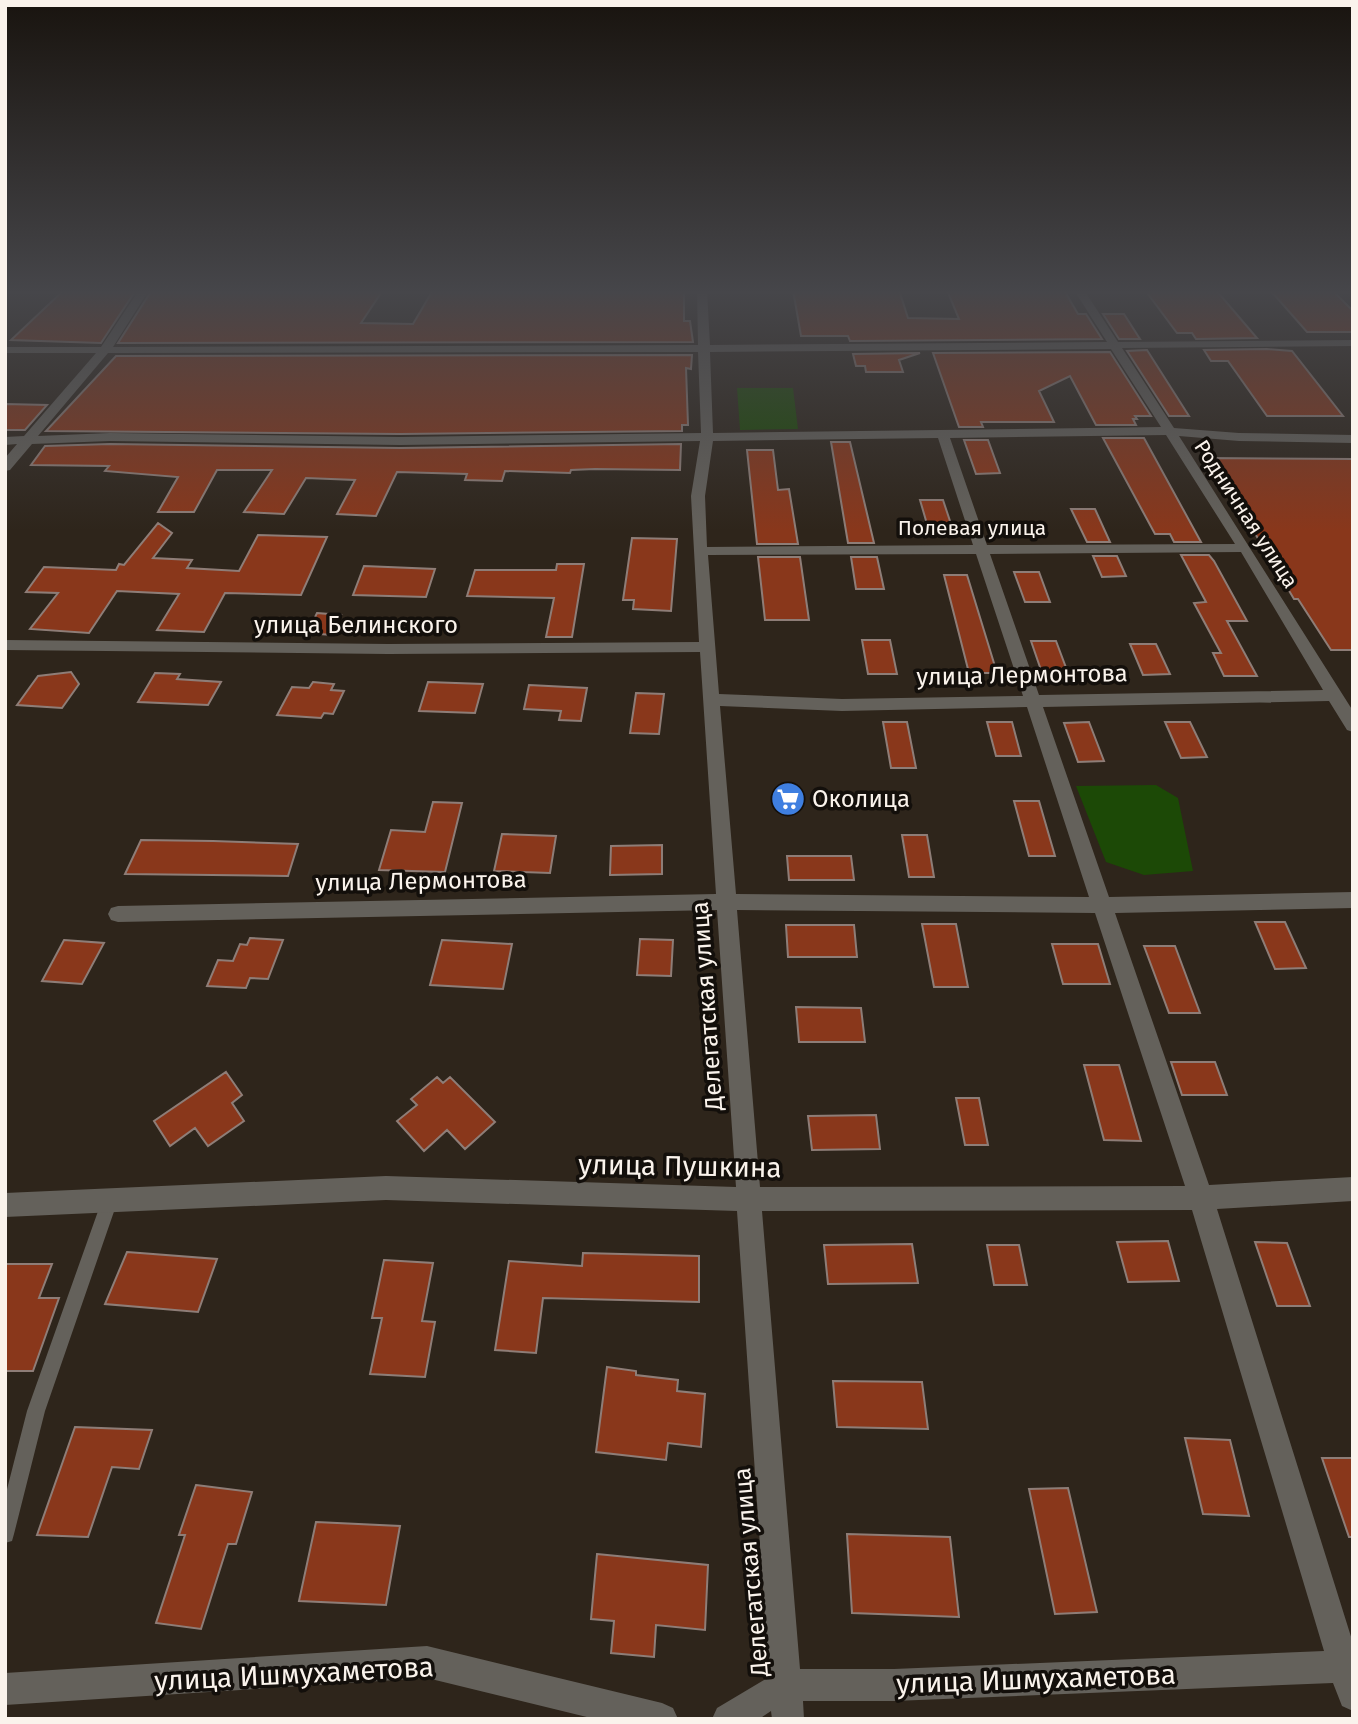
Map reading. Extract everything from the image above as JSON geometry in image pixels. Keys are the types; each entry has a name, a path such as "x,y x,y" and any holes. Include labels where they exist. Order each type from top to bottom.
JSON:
{"street":[{"path":"5,467 24,441 87,370"},
{"name":"Делегатская улица","path":"705,370 707,435 698,496 700,551 747,1199 789,1719"},
{"name":"Родничная улица","path":"1130,370 1244,548 1353,726"},
{"path":"5,441 110,437 400,441 1168,430 1239,437 1353,439"},
{"path":"943,435 1201,1198 1350,1676"},
{"name":"Полевая улица","path":"700,551 1244,548"},
{"name":"улица Белинского","path":"5,645 374,649 707,647"},
{"name":"улица Лермонтова","path":"712,700 842,705 1334,695"},
{"name":"улица Лермонтова","path":"118,914 725,902 1103,905 1353,900"},
{"name":"улица Пушкина","path":"5,1205 386,1188 747,1199 1201,1198 1353,1189"},
{"name":"улица Ишмухаметова","path":"5,1689 427,1662 662,1719"},
{"name":"улица Ишмухаметова","path":"786,1685 1350,1676"},
{"path":"728,1719 786,1685"}],"lane":[{"path":"5,1534 36,1411 110,1200"}],"green space":[{"path":"737,388 793,388 798,429 740,430"},
{"path":"1156,785 1178,798 1193,871 1144,875 1106,862 1076,786"}],"building":[{"path":"103,370 686,370 688,425 682,425 682,431 400,434 46,431"},
{"path":"866,370 903,372 866,372"},
{"path":"939,370 1122,370 1151,416 1135,416 1137,419 1133,419 1136,425 1096,425 1070,376 1039,391 1054,422 981,422 983,427 959,427"},
{"path":"1140,370 1160,370 1189,416 1169,416"},
{"path":"1235,370 1307,370 1343,416 1267,416"},
{"path":"5,404 47,405 25,430 5,430"},
{"path":"1103,438 1144,438 1201,542 1174,542 1170,534 1155,534"},
{"path":"964,440 988,440 1000,473 976,474"},
{"path":"831,442 850,442 874,543 848,543"},
{"path":"110,444 400,448 681,444 680,470 595,469 571,470 570,473 505,471 502,481 465,480 467,474 397,472 376,516 337,514 355,480 306,478 284,514 244,512 272,470 217,470 194,512 158,512 178,477 105,471 109,466 31,465 45,446"},
{"path":"747,450 773,450 778,490 789,489 798,544 757,544"},
{"path":"1205,458 1353,459 1353,650 1331,650 1298,599 1294,599 1244,515 1241,515"},
{"path":"920,500 943,500 951,524 927,524"},
{"path":"1071,509 1095,509 1110,542 1087,542"},
{"path":"158,523 172,533 153,558 192,560 187,568 239,571 258,535 327,537 301,595 225,593 204,632 157,630 179,594 117,591 89,633 30,629 58,593 26,592 44,567 116,570 119,564 124,565"},
{"path":"632,538 677,539 671,611 633,609 634,600 623,600"},
{"path":"1181,555 1209,555 1214,561 1247,621 1227,621 1257,676 1224,676 1213,653 1221,653 1194,603 1206,602"},
{"path":"1093,556 1117,556 1126,576 1102,577"},
{"path":"758,557 800,557 809,620 765,620"},
{"path":"851,557 877,557 884,589 856,589"},
{"path":"557,564 584,564 572,637 546,637 554,598 467,596 475,570 556,570"},
{"path":"364,566 435,569 426,597 353,595"},
{"path":"1014,572 1039,572 1050,602 1025,602"},
{"path":"944,575 967,575 997,673 969,673"},
{"path":"317,613 341,615 332,635 307,633"},
{"path":"862,640 890,640 897,674 868,674"},
{"path":"1031,641 1056,641 1068,673 1042,673"},
{"path":"1130,644 1156,644 1170,674 1143,675"},
{"path":"71,672 79,684 62,708 17,705 38,676"},
{"path":"155,673 180,674 177,679 221,682 208,705 138,702"},
{"path":"313,682 334,684 331,690 344,691 333,714 324,713 321,718 277,715 292,687 309,688"},
{"path":"428,682 483,684 475,713 419,711"},
{"path":"529,685 587,688 581,721 559,720 561,711 524,709"},
{"path":"636,693 664,694 659,734 630,733"},
{"path":"883,722 907,722 916,768 891,768"},
{"path":"987,722 1012,722 1021,756 996,756"},
{"path":"1089,722 1104,761 1078,762 1064,723"},
{"path":"1165,722 1190,722 1207,757 1181,758"},
{"path":"1014,801 1039,801 1055,856 1029,856"},
{"path":"433,802 462,803 445,872 379,870 391,830 425,832"},
{"path":"502,834 556,836 550,873 494,871"},
{"path":"902,835 927,835 934,877 909,877"},
{"path":"141,840 298,844 288,876 125,874"},
{"path":"662,845 662,874 610,875 611,846"},
{"path":"787,856 851,856 854,880 789,880"},
{"path":"1255,922 1285,922 1306,968 1275,969"},
{"path":"922,924 956,924 968,987 934,987"},
{"path":"786,925 854,925 857,957 788,957"},
{"path":"250,938 283,940 268,979 250,978 246,988 207,986 218,960 233,961 240,944 247,945"},
{"path":"640,939 673,940 671,976 637,975"},
{"path":"64,940 104,943 82,984 42,981"},
{"path":"442,940 512,944 503,989 430,985"},
{"path":"1052,944 1098,944 1110,984 1063,984"},
{"path":"1144,946 1175,946 1200,1013 1169,1013"},
{"path":"796,1007 861,1008 865,1042 799,1042"},
{"path":"1171,1062 1215,1062 1227,1095 1182,1095"},
{"path":"1084,1065 1119,1065 1141,1141 1104,1140"},
{"path":"226,1072 242,1095 232,1103 244,1121 208,1146 195,1128 170,1146 154,1121"},
{"path":"437,1077 443,1083 450,1077 495,1122 465,1149 447,1130 424,1151 397,1121 417,1105 411,1099"},
{"path":"956,1098 979,1098 988,1145 965,1145"},
{"path":"876,1115 880,1149 812,1150 808,1116"},
{"path":"1168,1241 1179,1281 1128,1282 1117,1242"},
{"path":"1255,1242 1287,1243 1310,1306 1277,1306"},
{"path":"912,1244 918,1283 828,1284 824,1245"},
{"path":"987,1245 1019,1245 1027,1285 994,1285"},
{"path":"127,1252 217,1259 198,1312 105,1304"},
{"path":"583,1253 699,1256 699,1302 543,1298 536,1353 495,1350 509,1261 582,1266"},
{"path":"384,1260 433,1263 422,1321 435,1322 425,1377 370,1374 382,1318 372,1318"},
{"path":"5,1264 52,1264 39,1298 59,1298 33,1371 5,1371"},
{"path":"607,1367 636,1371 636,1375 678,1380 677,1391 705,1394 701,1447 668,1443 666,1460 596,1452"},
{"path":"833,1381 922,1382 928,1429 837,1427"},
{"path":"75,1427 152,1430 139,1469 112,1467 88,1537 37,1535"},
{"path":"1185,1438 1230,1440 1249,1516 1203,1514"},
{"path":"1322,1458 1353,1458 1353,1537 1349,1537"},
{"path":"196,1485 252,1492 236,1544 228,1544 201,1629 156,1623 185,1535 179,1535"},
{"path":"1068,1488 1097,1612 1055,1614 1029,1489"},
{"path":"316,1522 400,1526 386,1605 299,1601"},
{"path":"847,1534 950,1537 959,1617 852,1613"},
{"path":"597,1554 708,1565 705,1630 656,1625 654,1657 611,1653 614,1621 591,1619"}],"place":[{"name":"Околица","path":"788,799"}]}
